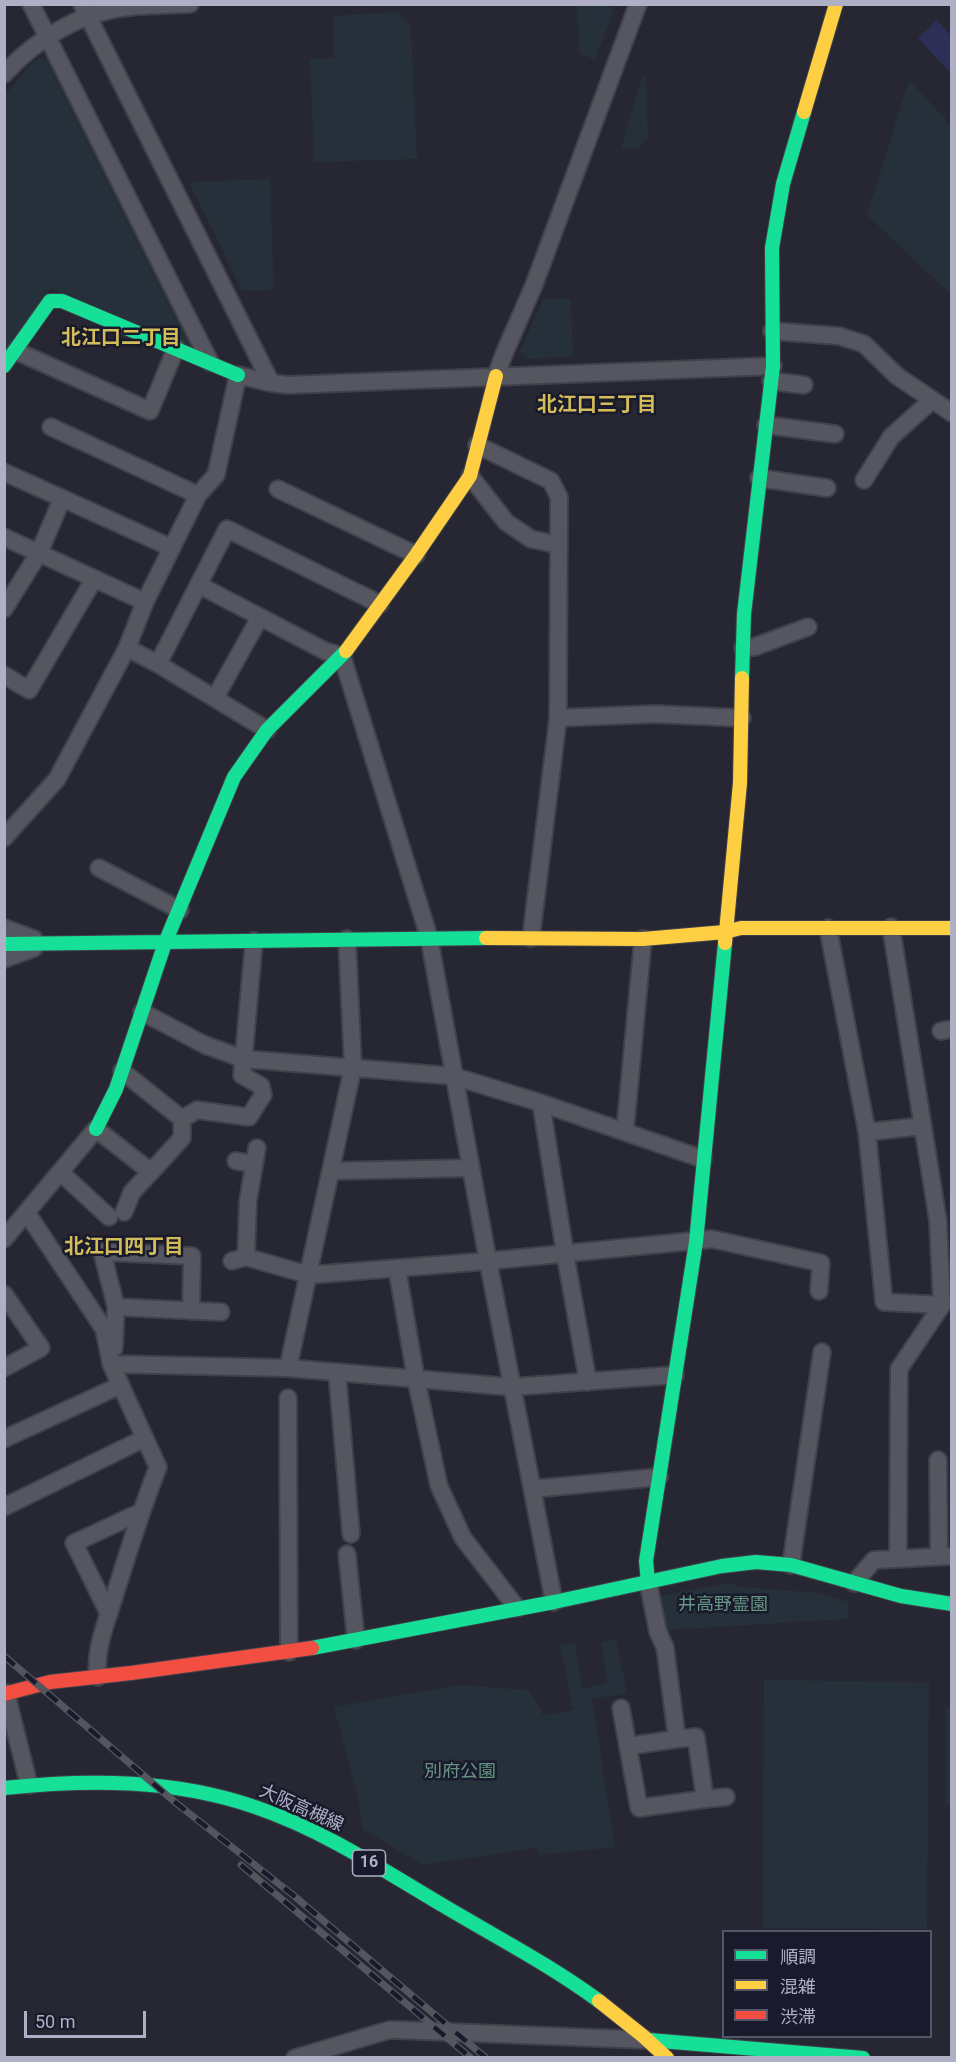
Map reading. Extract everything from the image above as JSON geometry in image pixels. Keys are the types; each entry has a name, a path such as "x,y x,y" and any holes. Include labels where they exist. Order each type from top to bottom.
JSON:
{"street":[{"path":"31,4 210,362"},
{"path":"4,74 47,36 85,10 190,4"},
{"path":"4,1239 96,1129 116,1089 165,943 234,777 267,730 342,656 470,476 496,376 534,285 638,4"},
{"path":"677,1739 664,1647 657,1632 646,1561 696,1242 740,783 744,614 772,374 772,248 783,184 836,4"},
{"path":"85,10 271,383"},
{"path":"4,366 50,301 62,301 237,375 288,385 496,376 772,374 804,385"},
{"path":"772,331 839,336 864,344 897,376 951,413"},
{"path":"16,351 150,411 176,348"},
{"path":"4,838 57,779 127,648 146,602 198,495 216,475 237,375"},
{"path":"864,480 891,437 932,400"},
{"path":"766,425 835,434"},
{"path":"51,427 198,495"},
{"path":"477,445 551,481 559,497 558,718 531,938"},
{"path":"4,472 172,548"},
{"path":"470,476 506,522 531,539 559,544"},
{"path":"759,478 827,488"},
{"path":"278,489 416,555"},
{"path":"4,609 39,553 62,499"},
{"path":"158,664 227,529 380,604"},
{"path":"4,537 146,602"},
{"path":"4,675 29,690 94,579"},
{"path":"199,585 325,651 342,656"},
{"path":"215,698 260,617"},
{"path":"743,648 754,647 808,627"},
{"path":"127,648 158,664 267,730"},
{"path":"342,656 429,937 470,1168 554,1602"},
{"path":"558,718 655,714 742,718"},
{"path":"99,868 180,910"},
{"path":"891,927 938,1221 942,1305 899,1369 898,1558"},
{"path":"4,928 46,944"},
{"path":"4,944 429,937 643,939 725,932 741,928 951,928"},
{"path":"828,928 867,1132 884,1302 942,1305"},
{"path":"288,1368 353,1067 347,939"},
{"path":"625,1131 643,939"},
{"path":"182,1119 197,1110 249,1117 263,1095 261,1086 242,1075 254,941"},
{"path":"4,959 46,944"},
{"path":"142,1012 205,1045 244,1059 453,1076 542,1103 703,1159"},
{"path":"122,1071 182,1119"},
{"path":"542,1103 588,1382"},
{"path":"60,1173 116,1214 132,1192 182,1138 182,1119"},
{"path":"867,1132 923,1126"},
{"path":"96,1129 151,1172"},
{"path":"236,1161 256,1156 239,1259 309,1275 488,1261 712,1239 821,1263 819,1291"},
{"path":"331,1171 470,1168"},
{"path":"27,1213 104,1329 111,1364 158,1467 141,1512 95,1661 98,1677"},
{"path":"111,1364 116,1341 116,1307 102,1252 192,1256 191,1311"},
{"path":"397,1268 416,1379 439,1485 463,1538 517,1608"},
{"path":"4,1294 41,1348 4,1368"},
{"path":"116,1307 221,1312"},
{"path":"791,1565 822,1352"},
{"path":"111,1364 288,1368 512,1387 675,1375"},
{"path":"337,1372 351,1534"},
{"path":"4,1439 121,1385"},
{"path":"288,1398 289,1652"},
{"path":"4,1507 145,1438"},
{"path":"854,1583 874,1560 945,1556 939,1461"},
{"path":"532,1489 659,1477"},
{"path":"109,1614 74,1543 141,1512"},
{"path":"347,1554 356,1640"},
{"path":"28,1785 5,1694 50,1682 289,1652 554,1602 722,1566 756,1562 791,1565 901,1596 951,1604"},
{"path":"621,1708 628,1746 634,1809 726,1797"},
{"path":"628,1746 696,1737 705,1799"},
{"name":"大阪高槻線","path":"4,1788 119,1782 162,1785 223,1797 289,1820 337,1844 539,1960 592,1995 649,2040 667,2058"},
{"path":"295,2058 389,2030 649,2040 863,2058"}],"green space":[{"path":"609,5 613,12 595,60 579,53 577,6"},
{"path":"397,12 411,26 417,159 314,162 310,59 334,58 333,16"},
{"path":"41,58 51,58 194,341 190,346 51,288 5,352 5,95 32,63"},
{"path":"642,76 646,76 648,138 638,148 621,149"},
{"path":"909,80 951,125 951,295 867,215"},
{"path":"270,179 274,290 242,291 189,182"},
{"path":"571,298 573,357 527,359 520,351 543,299"},
{"name":"井高野霊園","path":"727,1583 741,1587 819,1593 848,1602 848,1619 665,1630 659,1596"},
{"name":"別府公園","path":"616,1639 627,1693 592,1699 615,1847 540,1855 537,1848 423,1865 362,1829 359,1802 334,1707 460,1685 528,1690 543,1715 573,1710 560,1645 575,1643 582,1689 607,1682 601,1643"},
{"path":"764,1680 929,1682 927,1929 762,1928"},
{"path":"945,1707 951,1707 951,1805 945,1805"}],"shaded area":[{"path":"937,20 951,36 951,74 918,38"}],"railway":[{"path":"4,1656 176,1803 293,1895 486,2058"},
{"path":"241,1865 471,2058"}],"traffic: fast":[{"path":"742,678 744,614 773,366 772,248 783,184 804,112"},
{"path":"4,366 50,301 62,301 238,375"},
{"path":"96,1129 116,1089 165,943 234,777 267,730 346,651"},
{"path":"4,944 486,938"},
{"path":"648,1582 646,1561 696,1242 725,943"},
{"path":"312,1648 554,1602 722,1566 756,1562 791,1565 901,1596 952,1604"},
{"path":"4,1788 68,1783 162,1786 194,1791 255,1807 329,1839 542,1963 599,2001"},
{"path":"649,2040 863,2058"}],"traffic: slow":[{"path":"804,112 836,4"},
{"path":"346,651 470,476 496,376"},
{"path":"725,943 740,783 742,678"},
{"path":"486,938 643,939 725,932 741,928 952,928"},
{"path":"599,2001 667,2058"}],"traffic: jam":[{"path":"4,1694 50,1682 312,1648"}],"district":[{"name":"北江口二丁目","path":"121,339"},
{"name":"北江口三丁目","path":"597,406"},
{"name":"北江口四丁目","path":"124,1248"}]}
